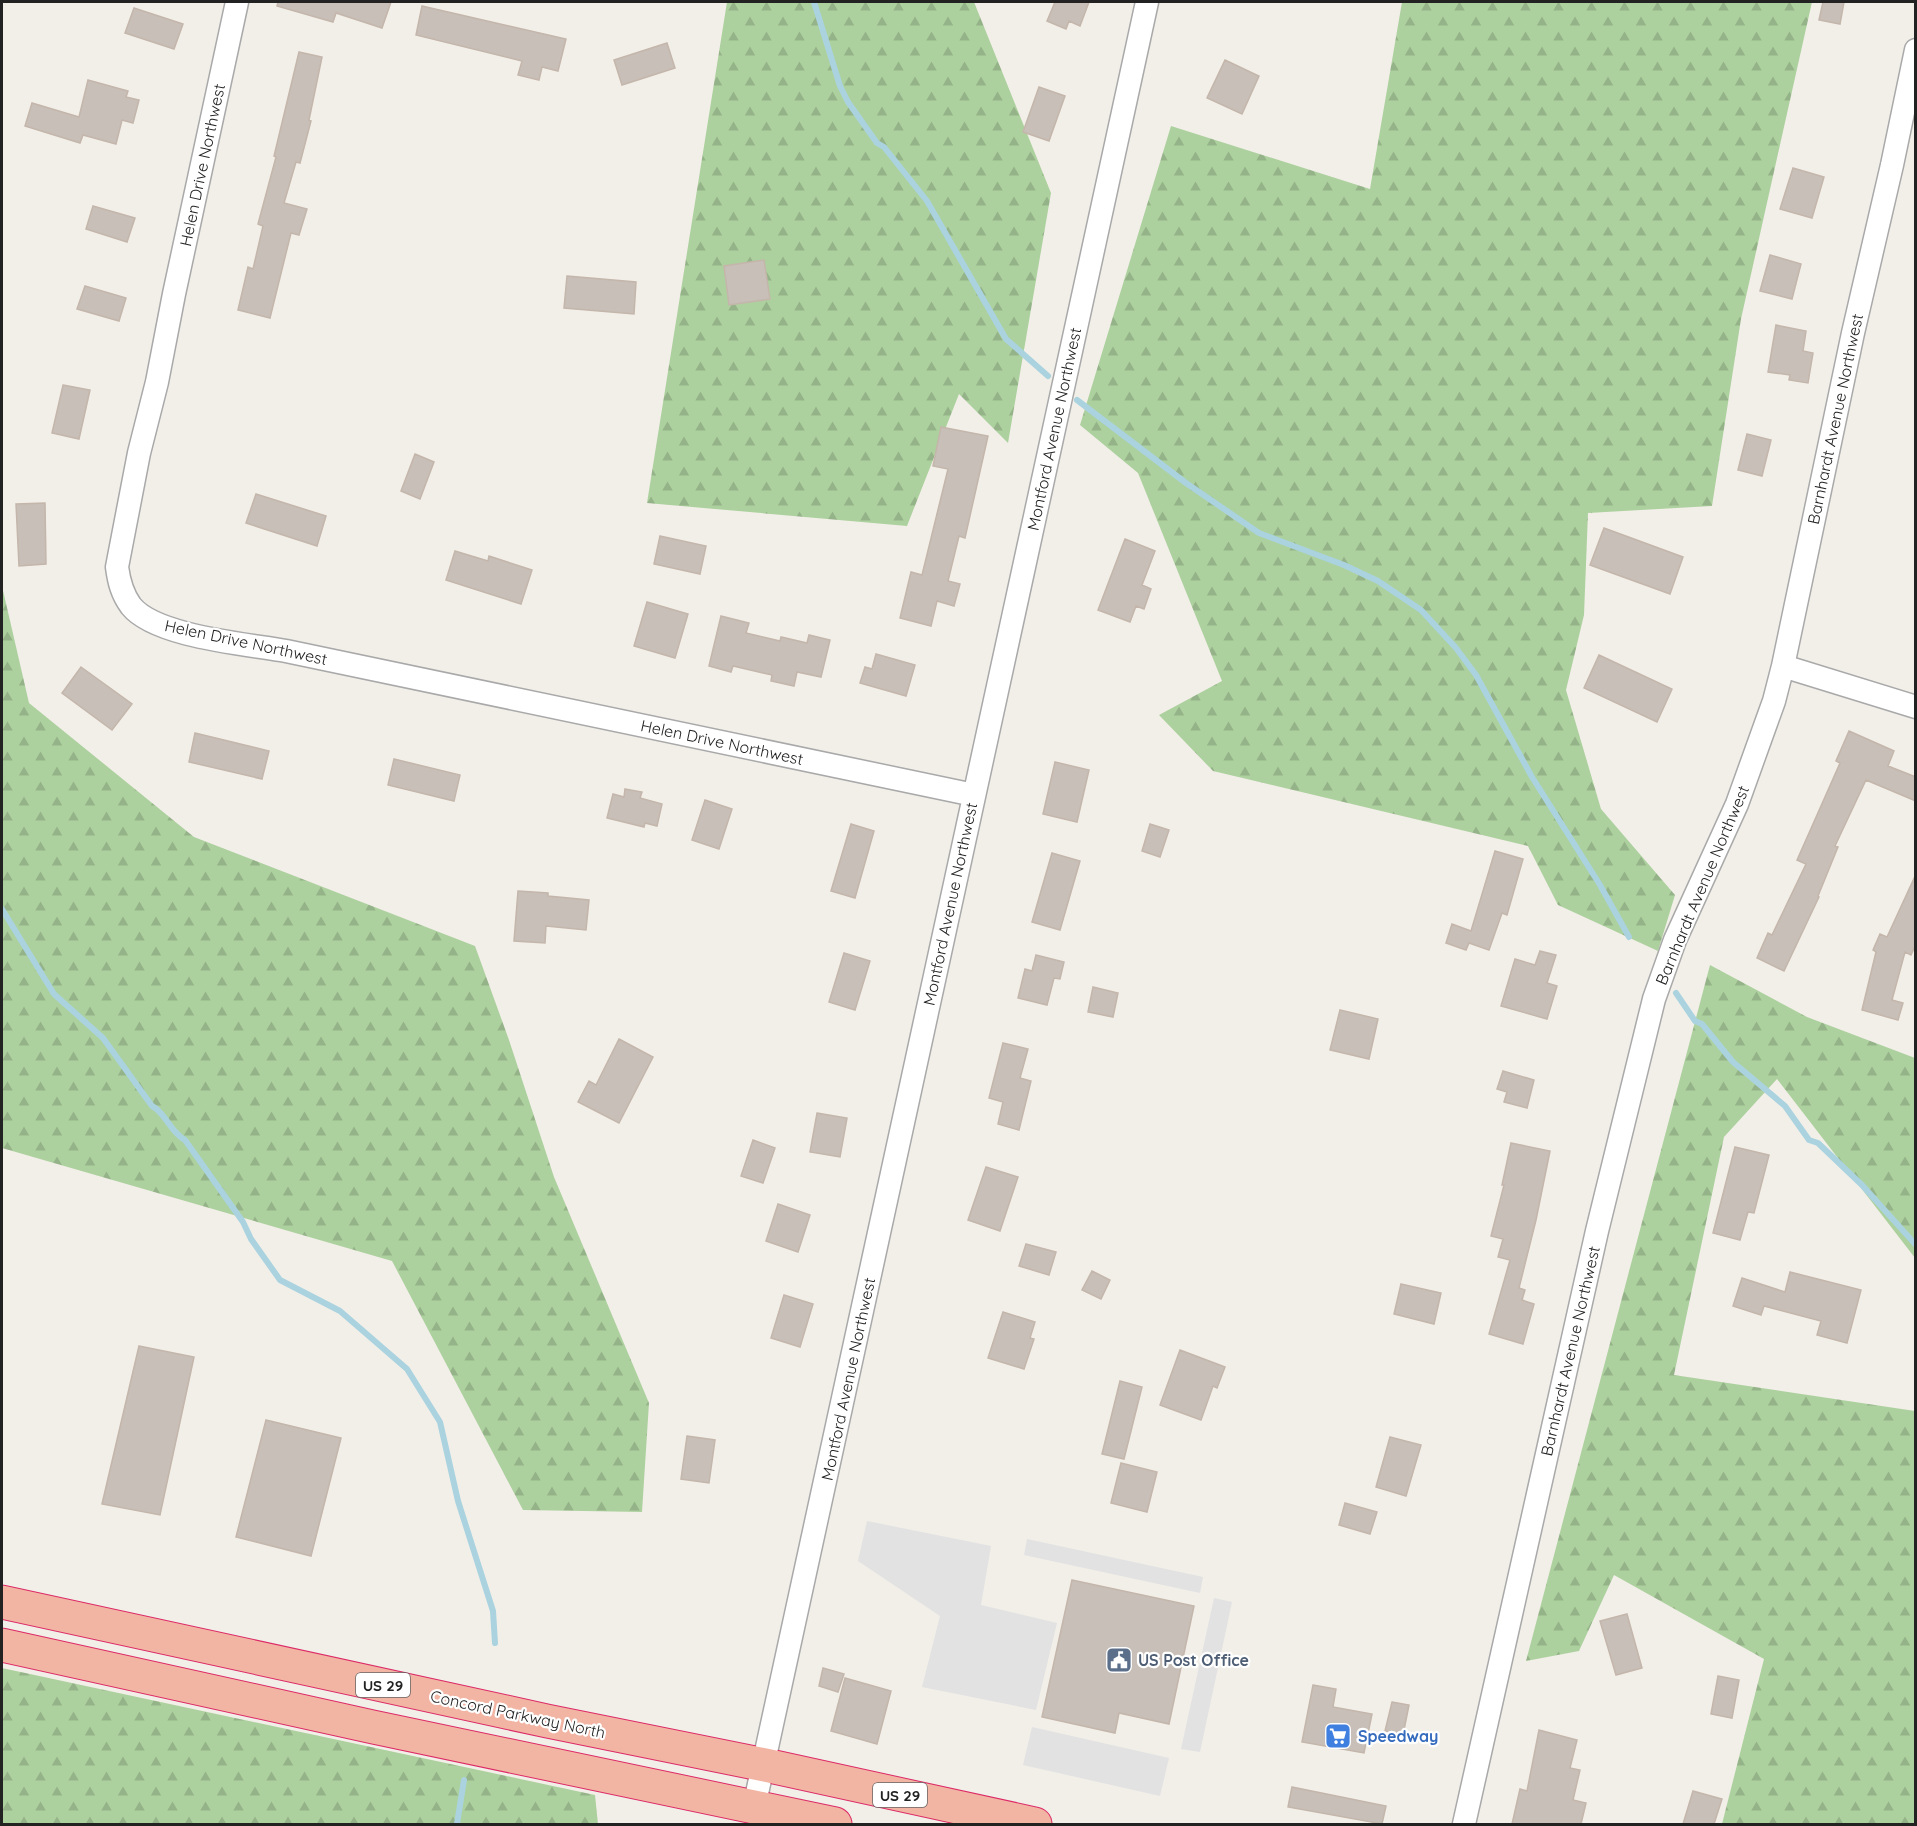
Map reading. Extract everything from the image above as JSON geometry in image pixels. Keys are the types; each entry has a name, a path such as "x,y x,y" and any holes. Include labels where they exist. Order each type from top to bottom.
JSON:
{"highway":[{"name":"Concord Parkway North","path":"2,1602 536,1719 1035,1824"},
{"path":"2,1645 362,1725 835,1824"}],"street":[{"name":"Helen Drive Northwest","path":"237,2 157,382 139,453 117,567 119,583 124,596 133,608 152,622 200,636 286,651 974,795"},
{"name":"Montford Avenue Northwest","path":"754,1807 765,1766 1147,2"},
{"name":"Barnhardt Avenue Northwest","path":"1464,1824 1597,1231 1654,999 1675,940 1737,804 1774,701 1784,666 1853,333 1916,50"},
{"path":"1784,666 1916,707"}],"green space":[{"path":"727,2 974,2 1051,193 1008,443 959,394 907,526 647,503"},
{"path":"1402,2 1812,2 1741,319 1712,506 1588,513 1584,615 1566,690 1601,809 1675,895 1658,951 1558,905 1528,846 1213,771 1159,715 1222,681 1138,473 1080,425 1171,126 1370,189"},
{"path":"2,586 29,703 194,837 475,946 554,1177 649,1403 642,1512 523,1510 392,1261 2,1148"},
{"path":"1710,965 1807,1017 1915,1058 1915,1258 1777,1079 1724,1137 1674,1375 1915,1411 1915,1824 1722,1824 1764,1659 1614,1575 1579,1651 1526,1661"},
{"path":"2,1668 595,1795 598,1824 2,1824"}],"shaded area":[{"path":"867,1521 991,1546 981,1605 1057,1623 1036,1710 922,1687 940,1616 858,1561"},
{"path":"1027,1539 1203,1577 1200,1593 1024,1555"},
{"path":"1214,1598 1232,1602 1200,1752 1181,1749"},
{"path":"1032,1727 1169,1758 1160,1796 1023,1765"}],"building":[{"path":"278,2 391,2 382,28 336,13 333,22 277,6"},
{"path":"1055,2 1089,2 1080,26 1069,21 1066,29 1047,21"},
{"path":"1823,2 1844,2 1840,24 1819,20"},
{"path":"422,6 566,39 558,71 542,67 539,80 518,75 522,61 416,35"},
{"path":"134,8 183,24 174,49 125,33"},
{"path":"667,43 675,68 622,85 614,60"},
{"path":"299,52 322,57 309,120 311,121 300,163 296,162 284,203 307,209 299,235 291,233 270,318 238,310 248,267 253,269 263,226 258,224 276,157 274,156"},
{"path":"1225,60 1259,76 1242,114 1207,98"},
{"path":"88,80 128,91 126,97 139,100 133,123 122,120 116,144 83,135 80,143 25,126 32,103 79,117"},
{"path":"1039,87 1065,96 1049,141 1023,132"},
{"path":"1793,168 1824,177 1812,218 1780,209"},
{"path":"93,206 135,218 127,242 86,229"},
{"path":"1770,255 1801,264 1792,299 1760,291"},
{"path":"764,260 770,299 729,305 724,266"},
{"path":"567,276 636,282 634,314 564,308"},
{"path":"85,286 126,298 119,321 77,309"},
{"path":"1776,325 1806,331 1803,351 1813,353 1808,383 1789,380 1790,375 1768,372"},
{"path":"63,385 90,390 79,439 52,433"},
{"path":"941,427 988,436 965,538 959,536 948,581 960,584 954,606 937,601 931,626 900,618 911,572 922,575 948,469 933,466"},
{"path":"1747,434 1771,440 1762,476 1738,470"},
{"path":"415,454 434,462 420,499 401,491"},
{"path":"256,494 326,516 317,546 246,523"},
{"path":"45,503 46,564 19,566 16,504"},
{"path":"1604,528 1683,557 1670,594 1590,565"},
{"path":"660,536 706,546 700,574 654,564"},
{"path":"1125,539 1155,551 1142,585 1151,589 1144,609 1136,606 1130,622 1098,610"},
{"path":"455,551 488,561 489,556 532,570 521,604 446,580"},
{"path":"647,602 688,614 675,658 634,646"},
{"path":"721,616 749,623 746,633 780,641 781,637 807,643 809,635 830,640 821,677 797,672 794,686 771,681 772,675 733,666 731,672 709,666"},
{"path":"876,654 915,665 906,696 860,683 865,667 872,669"},
{"path":"1599,655 1672,689 1657,722 1584,688"},
{"path":"81,667 132,704 112,730 62,693"},
{"path":"1849,731 1894,751 1888,766 1916,777 1916,801 1866,780 1835,846 1838,847 1819,897 1784,971 1757,958 1768,933 1772,935 1806,864 1797,860 1840,763 1836,761"},
{"path":"195,733 269,751 262,779 189,762"},
{"path":"394,759 460,775 454,801 388,785"},
{"path":"1055,762 1089,770 1077,822 1043,814"},
{"path":"625,789 642,792 640,798 662,804 657,826 645,823 644,827 607,818 613,794 624,797"},
{"path":"705,800 732,809 719,849 692,840"},
{"path":"851,824 874,831 855,898 831,891"},
{"path":"1150,824 1169,830 1160,857 1142,851"},
{"path":"1495,851 1523,859 1507,915 1502,913 1489,950 1469,943 1466,950 1446,943 1452,924 1471,931"},
{"path":"1052,853 1080,861 1060,930 1032,922"},
{"path":"1916,874 1916,944 1911,955 1905,952 1892,1000 1903,1003 1898,1020 1862,1010 1876,952 1873,950 1880,934 1887,937"},
{"path":"518,891 589,900 586,930 546,926 545,943 514,941"},
{"path":"1540,951 1556,955 1547,983 1557,986 1547,1019 1501,1006 1515,959 1535,965"},
{"path":"844,953 870,961 855,1010 829,1002"},
{"path":"1036,955 1064,962 1060,979 1054,978 1047,1005 1018,998 1025,969 1032,971"},
{"path":"1093,987 1118,993 1113,1017 1088,1012"},
{"path":"1340,1010 1378,1019 1369,1059 1330,1050"},
{"path":"619,1039 653,1057 619,1123 578,1102 589,1081 596,1085"},
{"path":"1003,1043 1028,1049 1020,1078 1031,1081 1019,1130 998,1124 1003,1102 989,1098"},
{"path":"1503,1071 1534,1080 1527,1108 1504,1102 1507,1092 1497,1089"},
{"path":"817,1113 847,1118 840,1157 810,1152"},
{"path":"753,1140 775,1148 763,1183 741,1176"},
{"path":"1511,1143 1550,1151 1519,1288 1525,1290 1522,1300 1534,1304 1523,1344 1489,1334 1510,1260 1498,1257 1503,1239 1491,1236 1504,1185 1502,1185"},
{"path":"1735,1147 1769,1155 1754,1213 1748,1212 1740,1240 1713,1233"},
{"path":"986,1167 1018,1177 1000,1231 968,1220"},
{"path":"778,1204 810,1215 798,1252 766,1241"},
{"path":"1026,1244 1056,1252 1049,1275 1019,1266"},
{"path":"1092,1271 1110,1280 1101,1299 1082,1290"},
{"path":"1790,1272 1861,1290 1847,1343 1817,1335 1821,1321 1764,1306 1761,1315 1733,1306 1742,1278 1785,1292"},
{"path":"1401,1284 1441,1293 1434,1324 1394,1314"},
{"path":"784,1295 813,1304 800,1347 771,1338"},
{"path":"1003,1312 1035,1322 1030,1338 1034,1339 1024,1369 988,1358"},
{"path":"139,1346 194,1357 160,1515 102,1504"},
{"path":"1180,1350 1225,1367 1217,1388 1213,1386 1201,1420 1160,1405"},
{"path":"1120,1381 1142,1387 1124,1459 1102,1454"},
{"path":"266,1420 341,1438 311,1556 236,1537"},
{"path":"687,1436 715,1440 709,1483 681,1479"},
{"path":"1390,1437 1421,1445 1406,1496 1376,1487"},
{"path":"1121,1463 1157,1472 1147,1512 1111,1503"},
{"path":"1345,1503 1377,1512 1370,1534 1339,1525"},
{"name":"US Post Office","path":"1072,1580 1194,1606 1169,1724 1119,1713 1115,1733 1042,1717"},
{"path":"1627,1614 1642,1668 1616,1675 1600,1621"},
{"path":"823,1668 844,1674 838,1692 819,1686"},
{"path":"1718,1676 1739,1680 1732,1718 1711,1714"},
{"path":"845,1678 891,1691 877,1744 831,1731"},
{"path":"1313,1685 1336,1689 1333,1707 1372,1714 1364,1753 1302,1742"},
{"path":"1392,1702 1409,1705 1403,1735 1385,1731"},
{"path":"1539,1730 1577,1740 1570,1768 1580,1770 1573,1800 1586,1803 1581,1824 1512,1824 1520,1789 1527,1791"},
{"path":"1292,1787 1386,1806 1382,1824 1288,1807"},
{"path":"1693,1791 1722,1799 1714,1824 1683,1824"}],"waterway":[{"path":"814,2 840,86 848,102 877,143 884,147 927,201 1006,339 1048,376"},
{"path":"1077,400 1186,483 1259,533 1344,565 1378,581 1421,610 1456,648 1476,675 1532,777 1600,885 1629,937"},
{"path":"2,909 54,994 103,1038 152,1106 185,1140 243,1222 251,1239 280,1280 340,1311 407,1369 440,1422 458,1501 493,1611 495,1643"},
{"path":"1676,993 1695,1021 1702,1024 1733,1062 1785,1106 1809,1140 1818,1143 1862,1185 1916,1245"},
{"path":"457,1824 464,1780"}],"place":[{"name":"US Post Office","path":"1119,1660"},
{"name":"Speedway","path":"1338,1736"}]}
